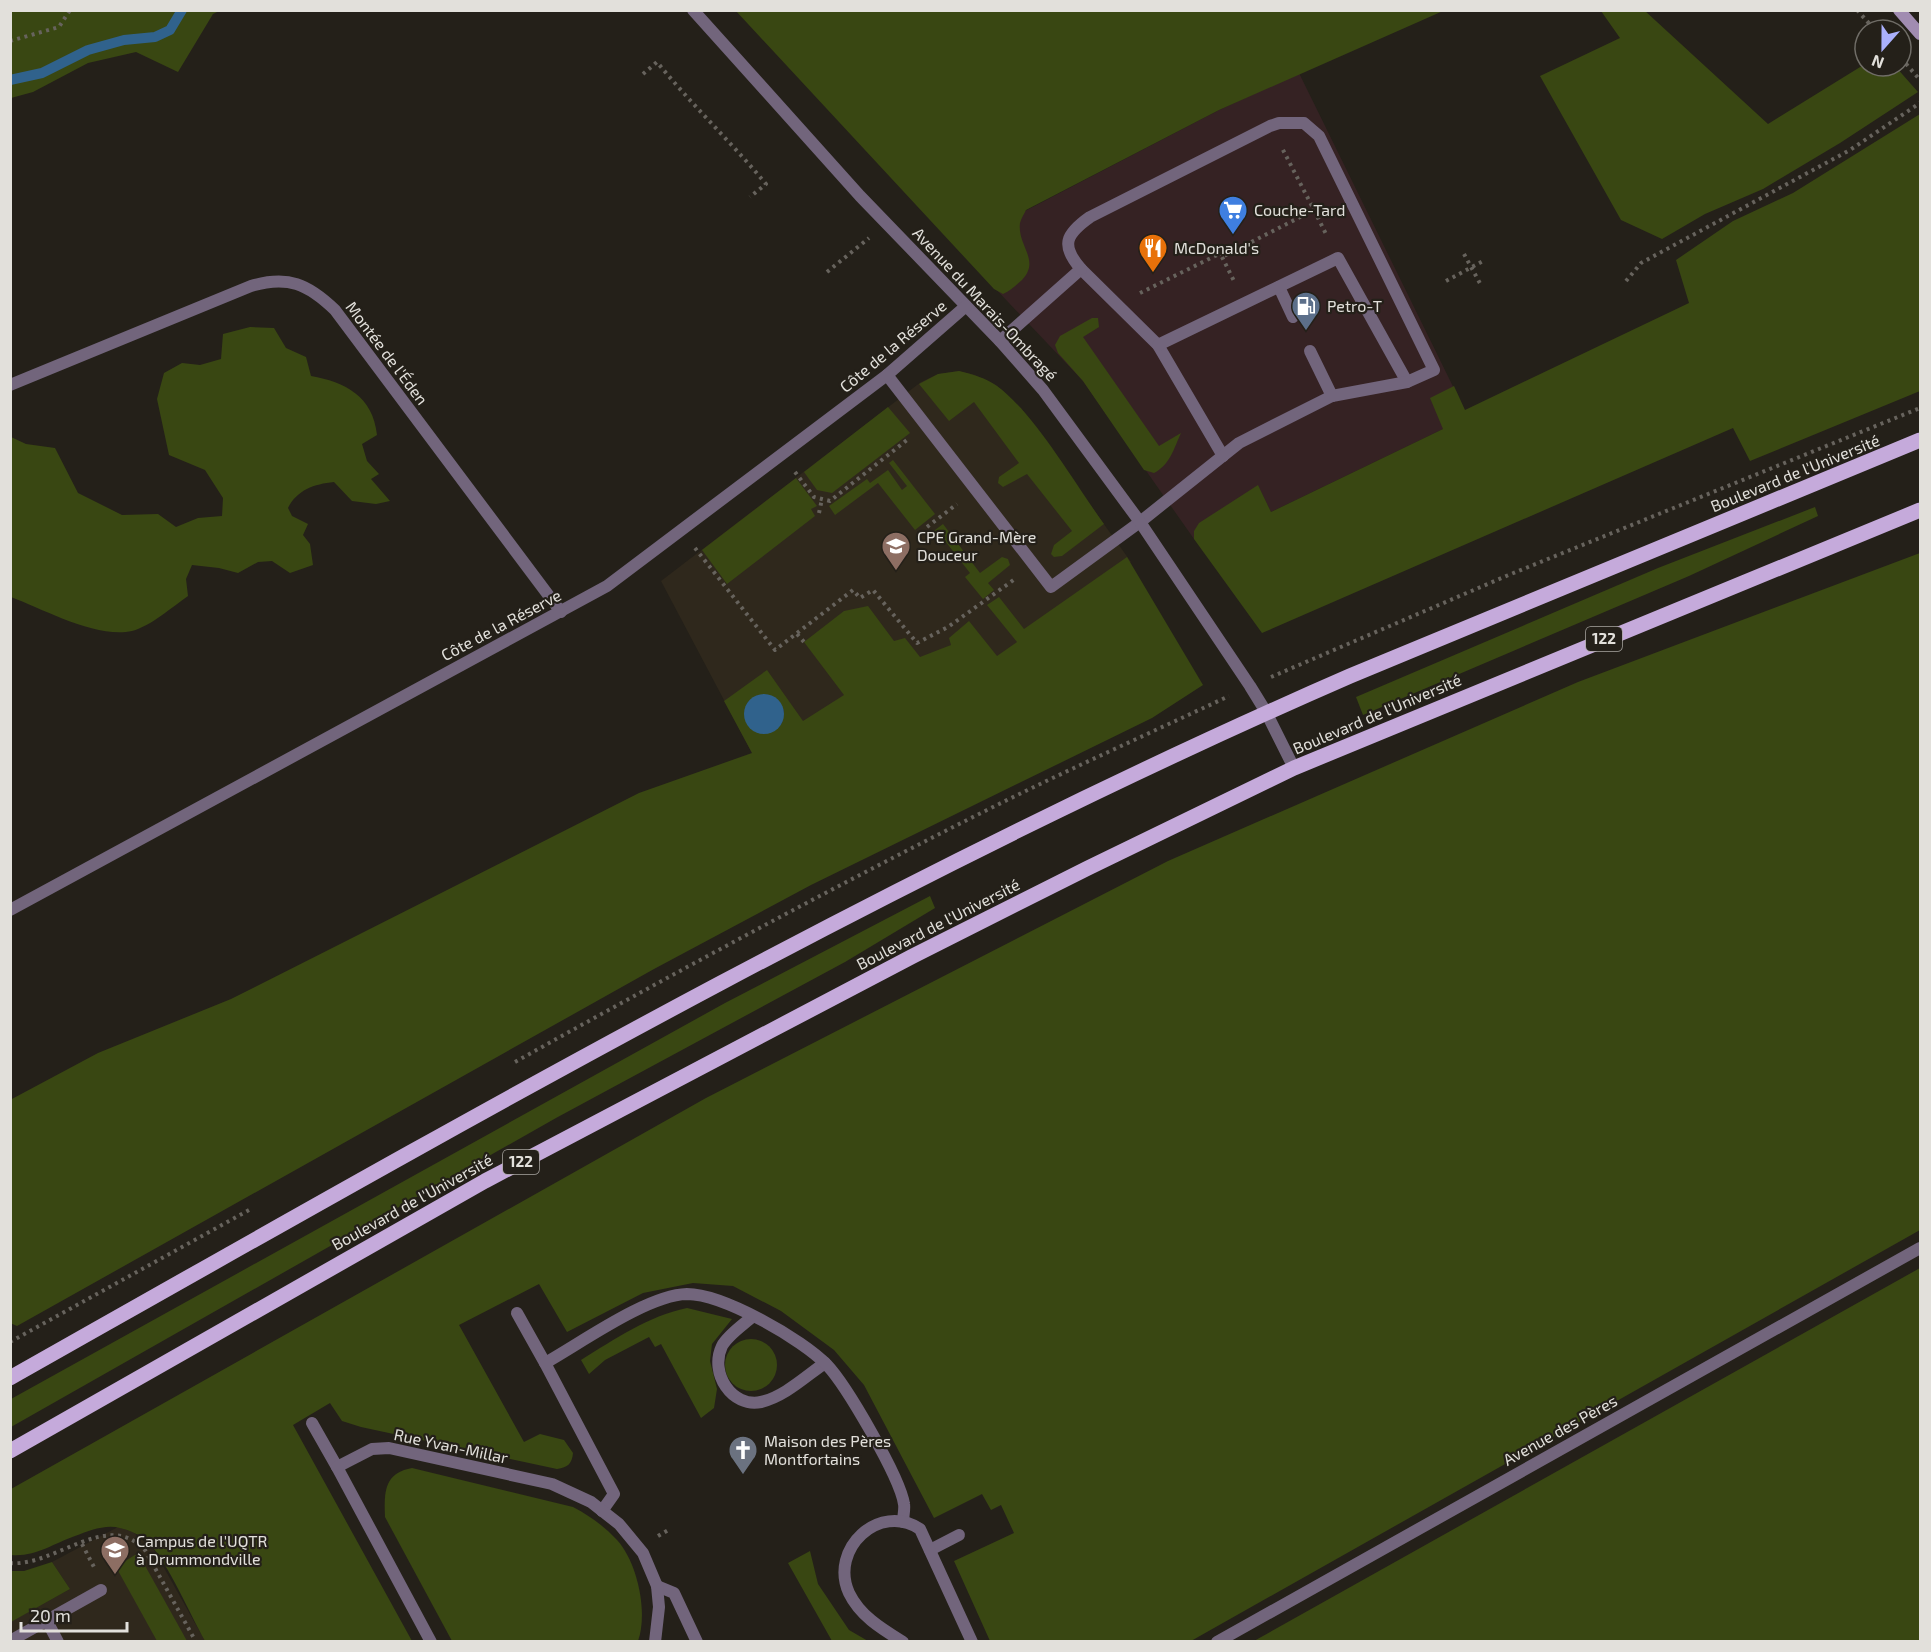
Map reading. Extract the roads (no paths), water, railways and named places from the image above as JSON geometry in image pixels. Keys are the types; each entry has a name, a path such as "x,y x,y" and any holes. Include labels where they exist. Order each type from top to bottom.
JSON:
{"main road":[{"name":"Boulevard de l'Université","path":"10,1378 278,1226 820,931 981,848 1266,712 1920,440"},
{"name":"Boulevard de l'Université","path":"10,1451 495,1175 923,950 1294,768 1920,510"}],"street":[{"name":"Avenue du Marais-Ombragé","path":"693,10 887,224 1000,341 1043,390 1140,522 1266,712 1294,768"},
{"path":"1899,10 1920,34"},
{"path":"887,375 1051,587 1140,522 1223,456 1239,443 1332,396 1407,382 1434,370 1318,136 1304,123 1278,123 1270,126 1090,217 1071,233 1067,243 1071,258 1158,345 1223,456"},
{"path":"1158,345 1338,258 1407,382"},
{"path":"1000,341 1081,269"},
{"name":"Montée de l'Éden","path":"10,385 251,286 270,280 287,280 322,297 334,310 561,612"},
{"path":"1279,286 1293,317"},
{"name":"Côte de la Réserve","path":"10,910 608,586 887,375 966,306"},
{"path":"1310,351 1332,396"},
{"name":"Avenue des Pères","path":"1217,1641 1920,1248"},
{"path":"544,1363 656,1300 685,1294 706,1295 730,1304 791,1339 825,1363 837,1377 899,1487 904,1504 903,1522"},
{"path":"517,1313 614,1494 602,1511"},
{"path":"752,1317 723,1344 718,1359 719,1375 727,1390 738,1397 759,1402 773,1397 825,1363"},
{"path":"312,1423 431,1641"},
{"name":"Rue Yvan-Millar","path":"337,1467 372,1449 389,1449 552,1484 591,1502 619,1524 643,1553 657,1586 659,1607 654,1641"},
{"path":"903,1641 874,1624 858,1608 849,1592 845,1563 854,1542 868,1528 880,1522 903,1522 921,1529 972,1641"},
{"path":"930,1550 959,1535"},
{"path":"657,1586 674,1593 697,1641"},
{"path":"10,1641 101,1590"},
{"path":"47,1621 58,1641"}],"water":[{"path":"764,694 778,700 784,714 778,728 764,734 750,728 744,714 750,700"}],"waterway":[{"path":"10,80 42,73 88,50 124,40 155,37 170,30 182,10"}],"place":[{"name":"Couche-Tard","path":"1233,236"},
{"name":"McDonald's","path":"1153,274"},
{"name":"Petro-T","path":"1306,332"},
{"name":"CPE Grand-Mère Douceur","path":"896,572"},
{"name":"Maison des Pères Montfortains","path":"743,1476"},
{"name":"Campus de l'UQTR à Drummondville","path":"115,1576"}]}
